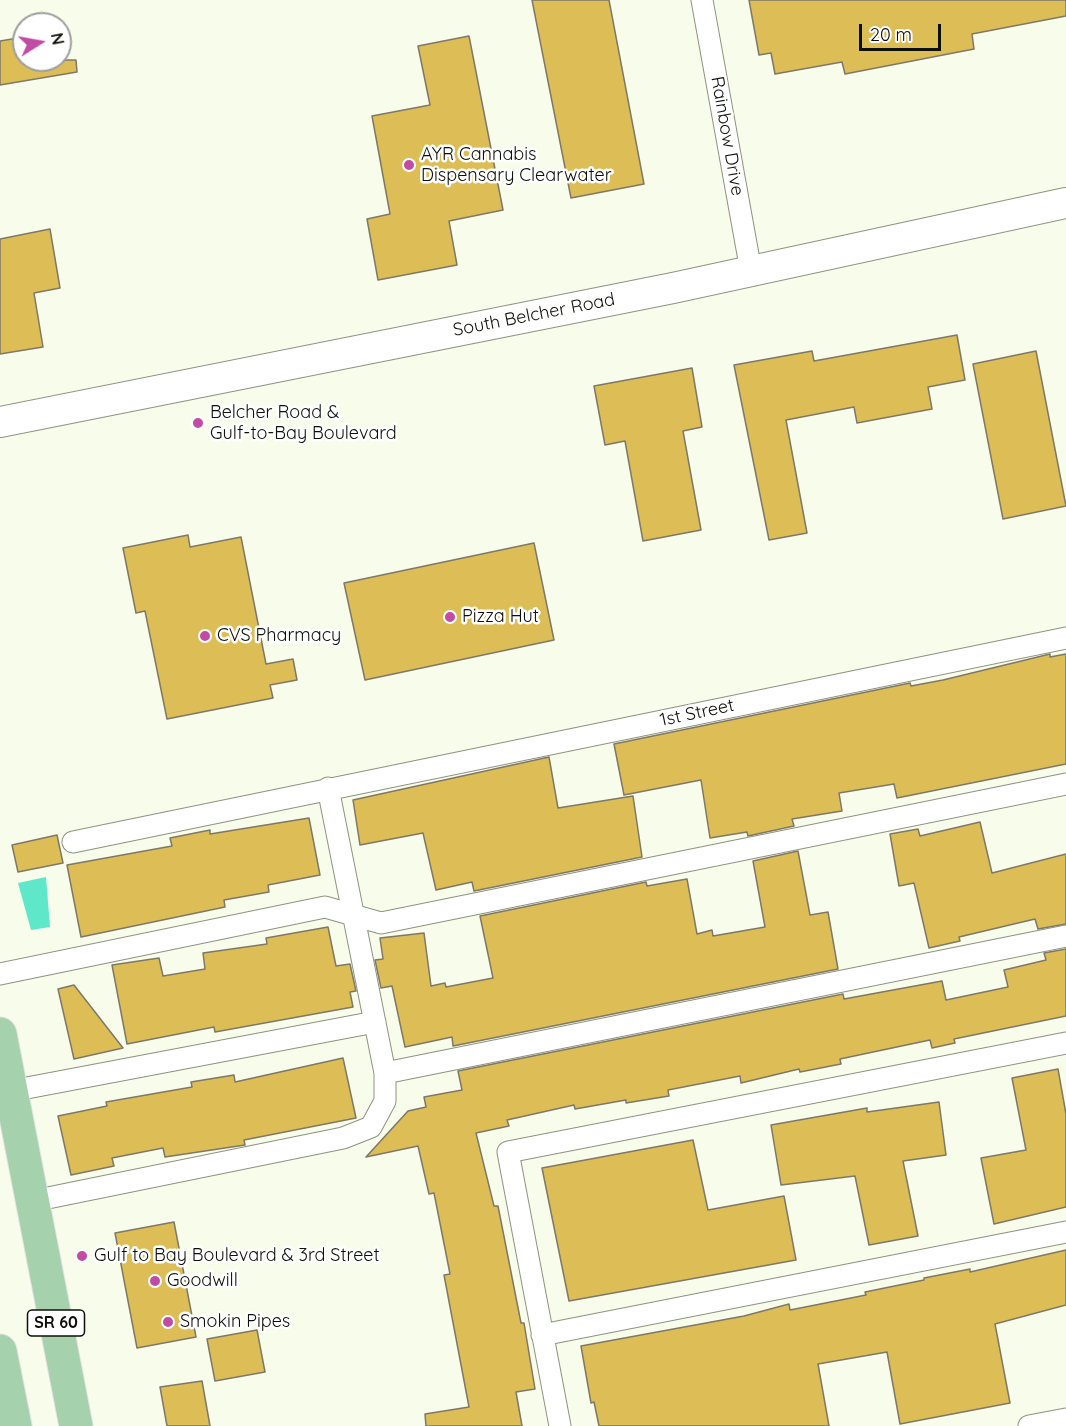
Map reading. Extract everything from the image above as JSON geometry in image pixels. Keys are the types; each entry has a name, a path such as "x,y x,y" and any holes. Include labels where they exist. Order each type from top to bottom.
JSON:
{"main road":[{"name":"South Belcher Road","path":"0,422 751,272 1066,203"},
{"name":"SR 60","path":"0,1034 76,1426"},
{"path":"0,1351 15,1426"}],"street":[{"name":"Rainbow Drive","path":"702,0 751,272"},
{"name":"1st Street","path":"73,842 1066,638"},
{"path":"0,974 326,907 381,923 1066,784"},
{"path":"33,1201 343,1138 371,1127 385,1101 385,1073 327,788"},
{"path":"385,1073 1066,936"},
{"path":"11,1091 375,1022"},
{"path":"560,1426 508,1152 1066,1043"},
{"path":"542,1335 1066,1232"},
{"path":"1029,1426 1066,1419"}],"water":[{"path":"46,877 50,927 31,930 18,883"}],"building":[{"path":"532,0 609,0 644,184 571,198"},
{"path":"749,0 1066,0 1066,16 972,34 974,49 845,74 842,62 775,74 771,53 759,55"},
{"path":"469,36 503,210 449,221 457,265 378,280 367,219 390,214 372,116 430,105 418,46"},
{"path":"12,39 12,72 72,72 72,60 76,60 77,72 0,85 0,41"},
{"path":"50,229 60,288 34,293 43,347 0,354 0,239"},
{"path":"957,335 965,380 928,387 932,409 857,423 854,407 786,420 807,533 769,540 734,365 812,351 814,361"},
{"path":"1036,351 1066,506 1003,519 973,364"},
{"path":"692,368 702,427 683,431 701,530 643,541 625,441 605,445 594,386"},
{"name":"CVS Pharmacy","path":"188,535 190,547 241,537 266,664 293,659 297,680 270,685 273,698 167,719 145,611 136,613 123,548"},
{"name":"Pizza Hut","path":"534,543 554,640 365,680 344,583"},
{"path":"1050,654 1050,657 1066,654 1066,764 897,798 894,784 839,793 842,811 792,819 794,826 748,836 747,832 710,838 701,780 624,795 614,744 910,683 911,686 943,680"},
{"path":"549,757 558,808 633,796 642,857 474,891 472,882 436,890 423,833 360,845 353,800"},
{"path":"309,818 320,875 268,885 269,892 224,900 225,907 81,937 67,865 172,846 170,838 210,830 210,834"},
{"path":"980,822 992,873 1066,854 1066,924 1038,929 1035,919 959,937 960,941 929,948 914,883 899,886 890,834 918,829 920,836"},
{"path":"57,835 63,863 18,872 12,845"},
{"path":"798,851 810,915 828,912 838,969 453,1046 452,1037 405,1047 392,986 381,988 375,960 383,959 380,938 424,933 431,986 445,983 446,987 493,978 480,916 646,882 647,886 687,879 697,934 712,930 713,936 765,927 753,861"},
{"path":"328,927 336,966 350,964 356,991 350,992 353,1007 215,1032 214,1027 127,1044 112,965 159,958 163,976 205,969 203,953 267,944 266,938"},
{"path":"1066,949 1066,1016 954,1039 955,1043 932,1048 930,1040 840,1059 841,1064 800,1072 799,1069 741,1083 740,1076 668,1090 669,1096 626,1103 626,1100 575,1109 574,1105 507,1120 509,1126 476,1133 494,1206 498,1206 521,1323 524,1323 535,1389 516,1392 522,1426 426,1426 425,1414 469,1407 444,1275 450,1274 434,1193 429,1194 418,1146 366,1157 408,1111 426,1107 424,1097 462,1090 458,1071 843,994 844,999 942,981 946,1000 1008,987 1004,970 1046,960 1044,953"},
{"path":"74,985 123,1048 74,1059 58,989"},
{"path":"343,1058 356,1118 244,1140 245,1145 165,1157 163,1148 112,1158 114,1166 71,1175 58,1116 107,1106 106,1102 192,1087 191,1082 234,1075 235,1082"},
{"path":"1058,1069 1066,1114 1066,1207 994,1224 981,1158 1026,1150 1012,1078"},
{"path":"939,1102 946,1155 903,1161 918,1236 869,1245 855,1176 781,1185 771,1125 867,1108 867,1112"},
{"path":"693,1140 708,1210 784,1196 796,1260 569,1301 542,1168"},
{"path":"174,1222 196,1337 137,1348 115,1233"},
{"path":"1066,1250 1066,1305 995,1324 1010,1403 900,1424 887,1352 818,1364 829,1426 599,1426 594,1402 591,1403 581,1346 744,1316 789,1304 790,1310 866,1295 865,1292 924,1280 924,1278 970,1269 970,1272"},
{"path":"257,1330 265,1372 215,1381 207,1339"},
{"path":"202,1381 210,1426 167,1426 160,1387"}],"place":[{"name":"AYR Cannabis Dispensary Clearwater","path":"409,165"},
{"name":"Belcher Road & Gulf-to-Bay Boulevard","path":"198,423"},
{"name":"Pizza Hut","path":"450,617"},
{"name":"CVS Pharmacy","path":"205,636"},
{"name":"Gulf to Bay Boulevard & 3rd Street","path":"82,1256"},
{"name":"Goodwill","path":"155,1281"},
{"name":"Smokin Pipes","path":"168,1322"}]}
